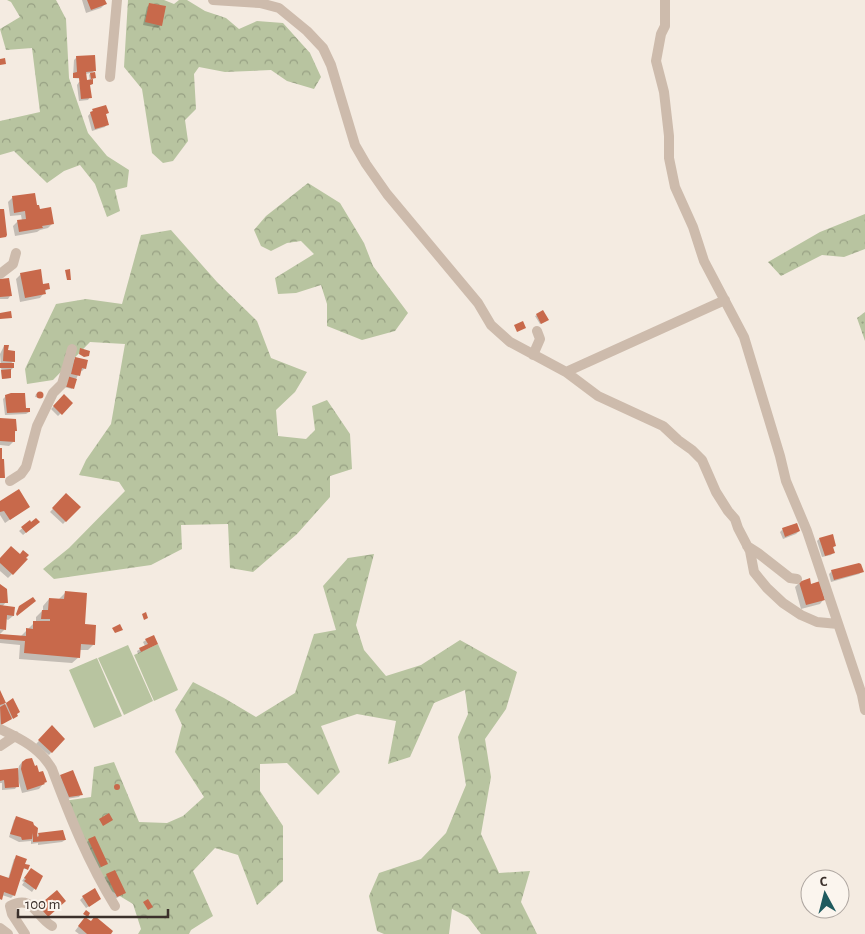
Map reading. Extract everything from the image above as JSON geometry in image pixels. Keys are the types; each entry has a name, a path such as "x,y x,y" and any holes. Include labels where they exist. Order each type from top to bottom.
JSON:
{"street":[{"path":"110,77 117,0"},
{"path":"213,0 260,3 279,8 306,31 323,48 331,65 355,145 366,164 406,218 478,303 491,325 510,342 566,372 598,396 663,426 692,450 702,460 716,492 735,519 750,551 754,572 767,588 783,603 801,615 817,622 838,624"},
{"path":"665,0 665,26 661,34 656,61 664,92 669,136 669,158 675,187 693,227 704,261 744,337 786,481 807,531 862,695 865,710"},
{"path":"0,274 13,264 16,253"},
{"path":"566,372 725,300"},
{"path":"533,355 540,339 537,331"},
{"path":"5,482 21,474 26,467 37,426 53,393 62,384 72,349"},
{"path":"5,482 24,480"},
{"path":"747,546 758,552 790,578 797,579"},
{"path":"0,729 37,749 47,759 77,835 115,906"},
{"path":"0,746 15,736"},
{"path":"25,934 12,914 10,906 17,903 25,902 34,906 46,922 52,926"},
{"path":"0,928 8,934"}],"green space":[{"path":"7,0 56,0 66,19 69,78 88,133 107,156 129,170 127,187 115,190 120,211 107,217 95,184 80,165 64,171 47,183 14,151 0,155 0,121 40,112 32,48 6,50 0,29 20,17 11,2"},
{"path":"128,0 164,0 174,4 179,0 187,0 205,11 226,18 239,29 257,21 283,23 310,53 321,77 314,89 287,81 271,70 225,72 199,67 194,74 196,109 185,120 188,141 173,161 163,163 152,153 142,89 124,67"},
{"path":"308,183 340,203 364,243 373,266 408,313 395,331 362,340 327,326 327,304 321,285 296,293 278,294 275,278 314,254 301,241 287,243 271,251 261,246 254,230 266,216"},
{"path":"865,214 865,249 844,257 822,255 781,276 768,262 820,232"},
{"path":"171,230 217,282 257,321 271,358 307,372 295,392 276,410 278,436 306,439 315,430 312,406 327,400 350,434 352,469 330,476 330,497 297,534 253,572 230,568 228,524 181,525 182,549 151,565 54,579 43,569 69,548 125,491 119,482 79,475 86,460 111,424 125,344 90,342 53,380 27,384 25,369 56,304 86,299 122,304 141,235"},
{"path":"865,312 865,341 857,318"},
{"path":"374,554 356,625 364,650 386,676 421,665 460,640 517,672 506,709 485,739 491,777 481,834 499,873 530,871 521,902 537,934 481,934 468,917 452,909 449,934 384,934 377,931 369,896 379,873 421,859 446,833 466,785 458,737 468,714 465,690 434,703 410,757 388,764 396,721 357,714 321,726 340,772 318,795 287,763 260,764 260,791 283,826 283,881 257,905 238,855 215,848 193,871 213,916 191,930 189,934 138,934 141,929 133,904 103,886 64,801 91,797 94,767 114,762 139,822 167,823 183,816 204,797 175,752 182,725 175,710 193,682 256,717 295,693 314,634 336,630 323,586 348,558"},
{"path":"158,644 178,690 154,701 134,655"},
{"path":"128,645 153,701 124,715 98,658"},
{"path":"97,658 122,716 94,728 69,670"}],"building":[{"path":"87,0 105,0 107,4 91,10"},
{"path":"149,3 166,6 162,26 145,22"},
{"path":"95,55 96,71 86,72 87,80 93,79 93,84 90,85 92,98 81,99 79,78 73,78 73,73 77,72 76,56"},
{"path":"5,58 6,64 0,65 0,59"},
{"path":"95,72 96,78 91,79 90,73"},
{"path":"106,105 109,113 106,114 109,125 95,129 90,112 93,111 92,109"},
{"path":"35,193 37,205 39,205 40,209 51,207 54,224 19,232 17,220 26,219 25,211 14,213 12,196"},
{"path":"0,209 4,209 7,235 0,238"},
{"path":"41,269 43,284 49,283 50,289 45,290 46,294 25,298 20,273"},
{"path":"70,269 71,280 67,280 65,270"},
{"path":"9,278 12,296 0,297 0,279"},
{"path":"543,310 549,320 541,324 536,314"},
{"path":"11,311 12,318 0,319 0,313"},
{"path":"523,321 526,328 517,332 514,325"},
{"path":"4,345 9,345 8,350 15,351 15,362 3,361"},
{"path":"80,348 90,351 89,356 84,357 79,354"},
{"path":"75,357 88,360 86,369 82,368 80,376 71,374"},
{"path":"0,363 14,363 14,368 0,368"},
{"path":"11,369 11,378 2,379 1,370"},
{"path":"67,376 77,379 74,389 64,386"},
{"path":"40,391 44,395 40,399 36,395"},
{"path":"25,393 26,408 30,408 30,412 7,413 5,395"},
{"path":"64,394 73,403 62,415 53,406"},
{"path":"0,418 16,419 17,431 15,431 15,442 0,441"},
{"path":"0,448 2,448 2,459 4,459 5,478 0,478"},
{"path":"19,489 30,507 10,520 4,511 0,512 0,501"},
{"path":"66,493 81,507 66,522 52,508"},
{"path":"36,518 40,522 26,533 21,527"},
{"path":"797,523 800,531 785,537 782,528"},
{"path":"833,534 836,546 833,547 835,553 825,556 819,538"},
{"path":"11,546 20,554 23,550 29,555 26,558 28,559 13,575 0,563 0,558"},
{"path":"859,563 864,572 834,580 831,570"},
{"path":"810,578 811,584 820,581 825,600 806,605 799,582"},
{"path":"0,584 7,589 8,603 0,603"},
{"path":"65,591 87,593 85,624 96,625 95,645 81,644 80,658 24,653 25,641 0,639 0,634 26,636 26,628 33,629 33,621 50,621 50,619 41,619 42,610 48,610 49,598 64,599"},
{"path":"33,597 36,601 17,616 19,606"},
{"path":"0,605 15,607 14,616 7,615 6,630 0,629"},
{"path":"146,612 148,618 144,620 142,614"},
{"path":"120,624 123,630 115,633 112,628"},
{"path":"154,635 158,644 141,652 139,648 148,644 145,639"},
{"path":"0,690 6,703 0,705"},
{"path":"13,698 20,712 13,719 6,703"},
{"path":"5,704 12,719 1,725 0,707"},
{"path":"52,725 65,739 52,753 38,740"},
{"path":"32,758 39,772 43,771 47,782 27,790 21,769 22,762"},
{"path":"18,768 19,787 5,788 4,780 0,781 0,770"},
{"path":"73,770 83,795 69,797 60,775"},
{"path":"117,784 120,787 117,790 114,787"},
{"path":"109,813 113,820 103,826 99,819"},
{"path":"16,816 33,822 38,828 37,837 39,836 38,833 63,830 66,840 33,842 33,833 32,839 22,840 21,837 10,834"},
{"path":"95,836 108,864 101,867 88,839"},
{"path":"16,855 27,859 25,864 30,865 28,870 24,868 15,896 4,892 2,900 0,899 0,875 9,878"},
{"path":"31,868 43,876 36,890 24,881"},
{"path":"115,870 126,893 117,897 106,874"},
{"path":"95,888 101,899 89,907 82,896"},
{"path":"57,890 66,901 48,917 38,906"},
{"path":"148,899 153,907 148,910 143,902"},
{"path":"86,910 90,913 88,917 83,914"},
{"path":"95,916 113,931 111,934 87,934 78,926 85,917 91,921"}]}
